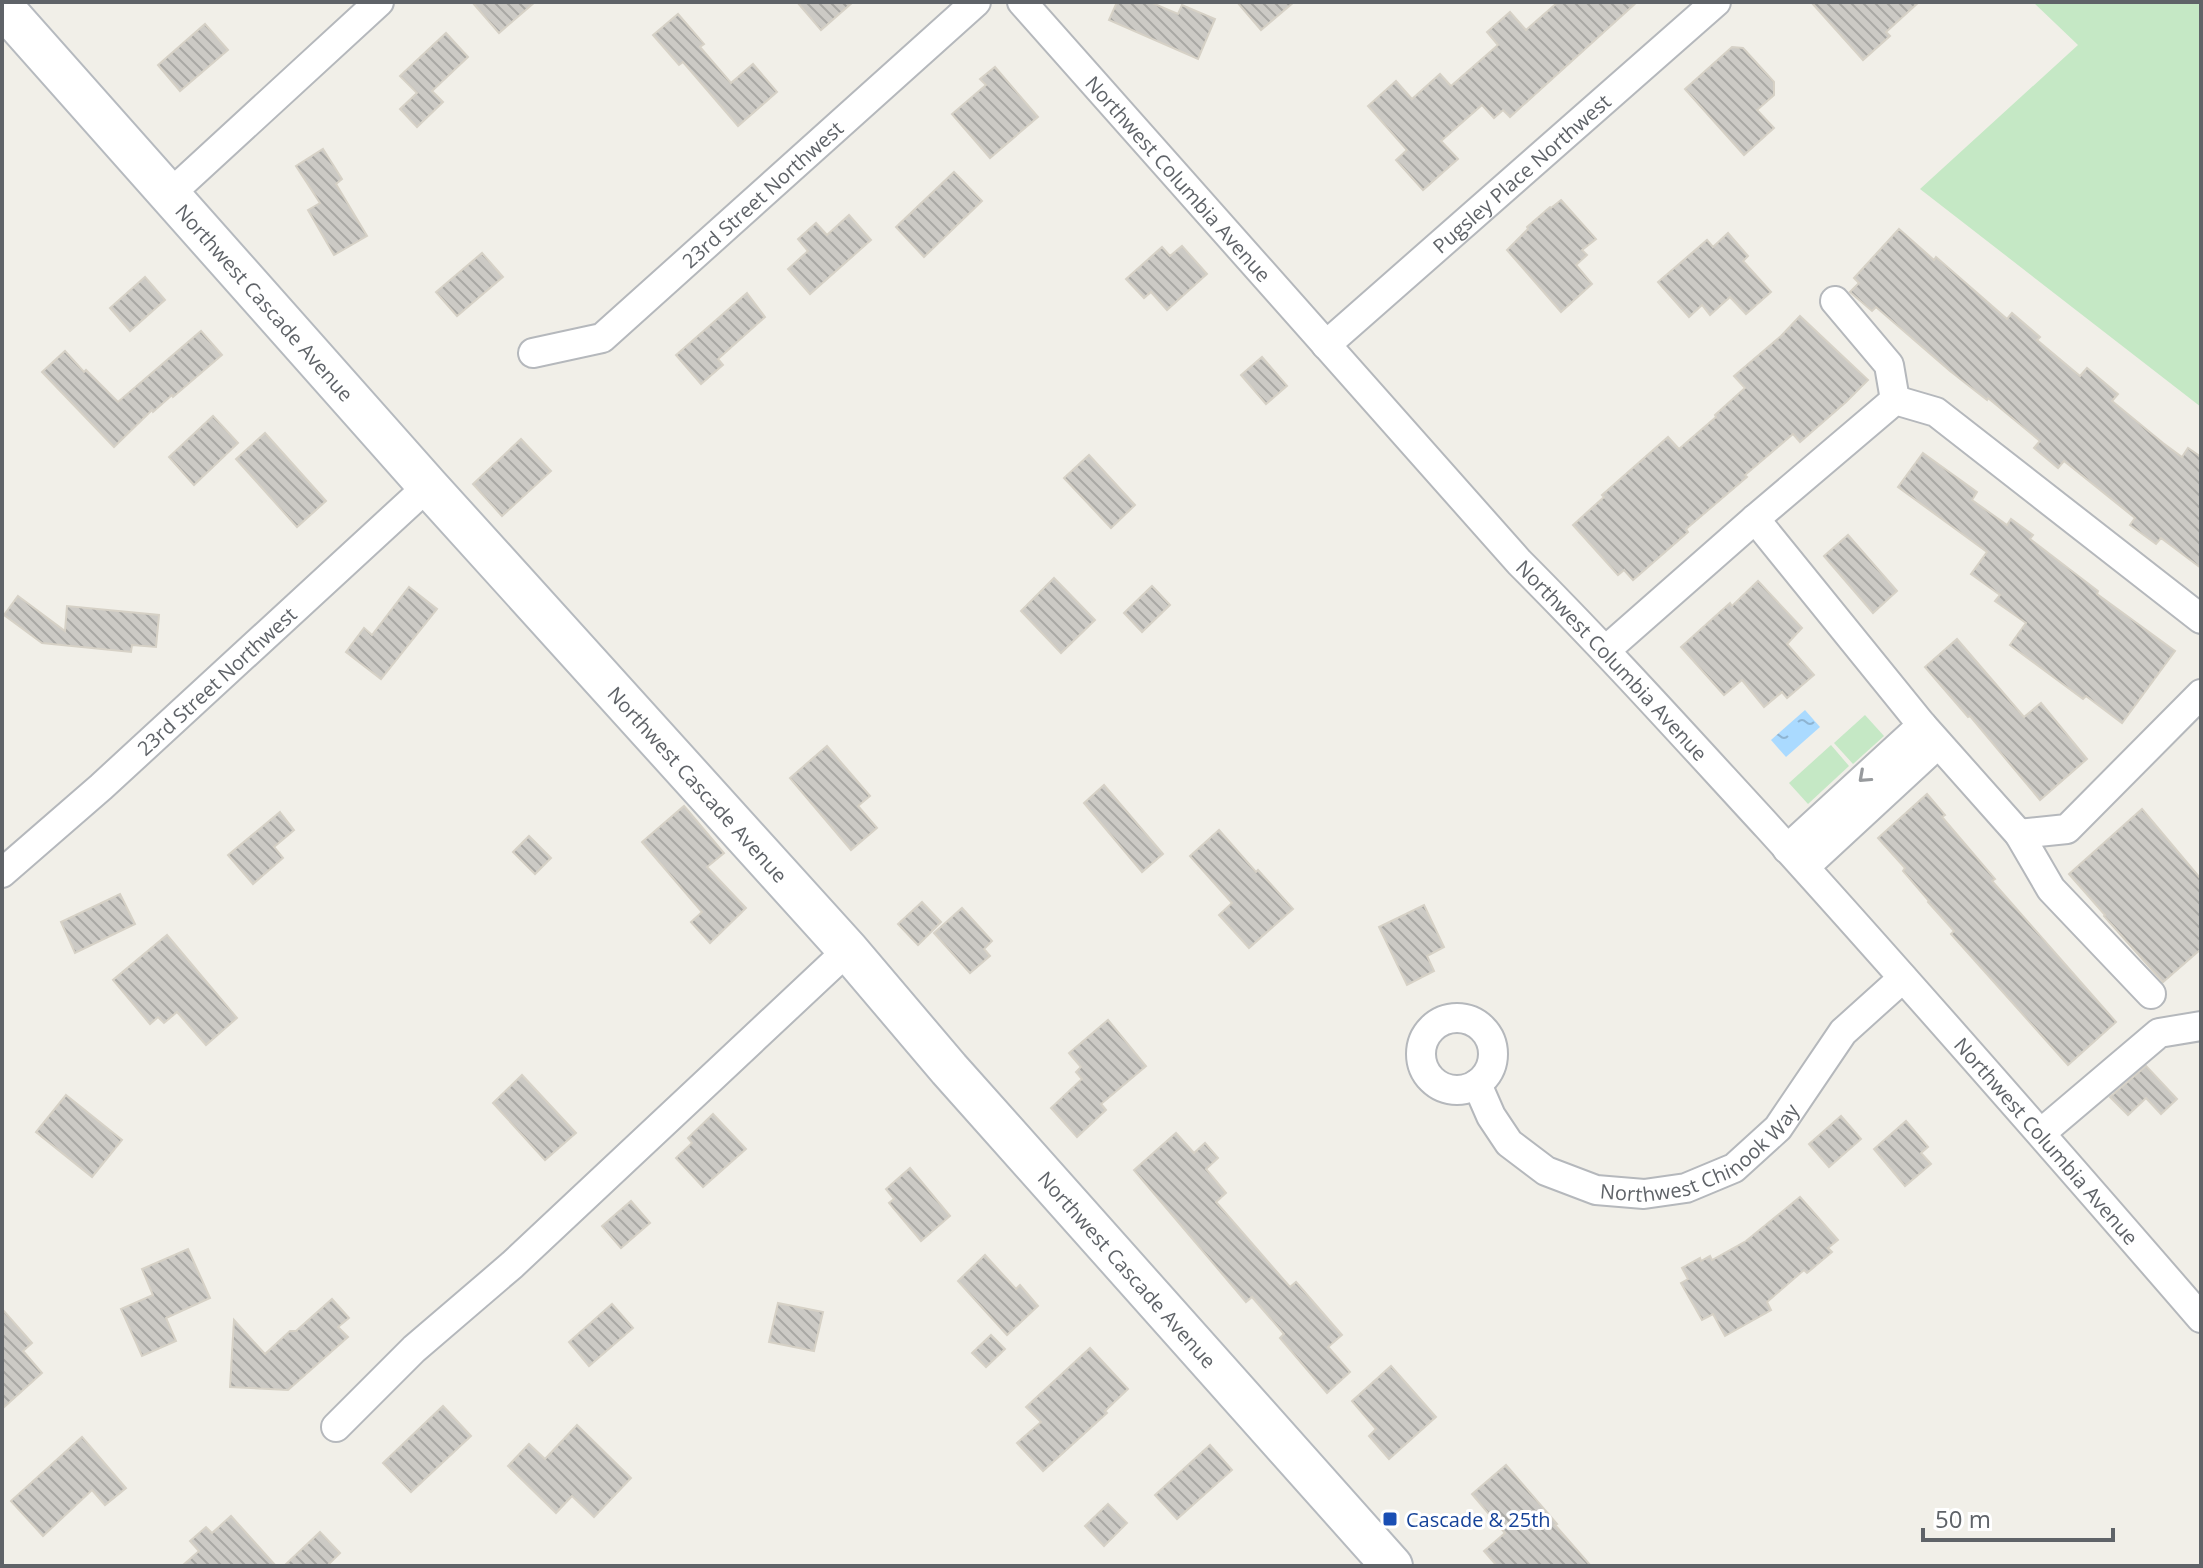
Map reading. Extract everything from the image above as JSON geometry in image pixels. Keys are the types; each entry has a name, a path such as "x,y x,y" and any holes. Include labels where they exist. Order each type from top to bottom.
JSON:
{"street":[{"path":"169,195 379,2"},
{"name":"23rd Street Northwest","path":"533,353 602,338 976,2"},
{"name":"Northwest Columbia Avenue","path":"1022,2 1519,562 1606,650 1796,858 2201,1318"},
{"name":"Pugsley Place Northwest","path":"1326,345 1716,2"},
{"name":"Northwest Cascade Avenue","path":"2,6 428,486 848,950 949,1069 1392,1566"},
{"path":"1835,301 1889,365 1895,400"},
{"path":"1606,650 1895,400"},
{"path":"1895,400 1936,412 2201,619"},
{"name":"23rd Street Northwest","path":"2,873 101,787 428,486"},
{"path":"1755,519 1930,734 2019,834 2051,889 2151,994"},
{"path":"2019,834 2067,829 2201,694"},
{"path":"1796,858 1930,734"},
{"path":"336,1427 417,1346 512,1265 848,950"},
{"name":"Northwest Chinook Way","path":"1477,1084 1491,1116 1509,1143 1546,1171 1596,1190 1644,1194 1686,1188 1734,1168 1778,1128 1843,1032 1903,978"},
{"path":"2041,1133 2159,1033 2201,1026"}],"green space":[{"path":"2033,2 2201,2 2201,407 1920,189 2078,45"},
{"path":"1865,715 1884,736 1853,764 1834,743"},
{"path":"1831,745 1849,766 1808,804 1789,783"}],"water":[{"path":"1805,710 1820,727 1786,757 1771,740"}],"building":[{"path":"472,2 535,2 499,33"},
{"path":"797,2 853,2 821,30"},
{"path":"1117,2 1150,2 1178,14 1182,5 1215,19 1198,59 1109,20"},
{"path":"1237,2 1294,2 1261,30"},
{"path":"1558,2 1637,2 1510,117 1503,110 1494,118 1482,105 1441,141 1458,159 1423,190 1396,160 1407,150 1368,106 1396,81 1412,99 1440,74 1451,86 1498,45 1487,32 1510,12 1526,30"},
{"path":"1811,2 1919,2 1886,32 1890,36 1863,60"},
{"path":"678,14 704,44 700,47 731,83 753,64 777,92 738,126 683,62 679,65 653,35"},
{"path":"205,24 228,50 180,91 158,65"},
{"path":"446,33 468,57 432,91 443,102 417,127 400,109 417,93 400,76"},
{"path":"1732,47 1743,48 1774,82 1774,95 1757,110 1774,128 1744,155 1685,89"},
{"path":"995,67 1038,117 990,158 952,114 986,85 980,79"},
{"path":"323,149 342,179 336,184 367,236 334,255 308,210 320,203 296,166"},
{"path":"954,172 982,201 924,257 896,227"},
{"path":"1561,200 1596,239 1582,250 1587,255 1576,265 1592,284 1561,312 1507,250 1527,227"},
{"path":"849,215 871,240 810,294 788,269 808,251 798,239 816,223 827,235"},
{"path":"1899,229 2007,319 2012,313 2040,337 2037,340 2080,376 2087,368 2118,394 2112,401 2163,443 2182,457 2188,448 2201,457 2201,568 2161,538 2156,544 2130,525 2135,518 2064,461 2058,468 2034,448 2040,441 1950,371 1876,307 1872,311 1850,292 1859,283 1854,278"},
{"path":"1728,233 1748,256 1743,261 1771,292 1746,314 1730,297 1710,315 1702,305 1689,317 1658,282 1707,240 1713,247"},
{"path":"1182,246 1207,274 1167,310 1151,292 1144,298 1126,279 1162,247 1170,256"},
{"path":"482,253 503,277 457,316 436,292"},
{"path":"145,277 165,300 130,331 110,308"},
{"path":"747,293 765,317 718,359 723,365 701,384 676,355"},
{"path":"1800,316 1868,380 1800,442 1793,434 1633,580 1624,570 1618,575 1573,525 1668,437 1679,449 1716,417 1745,388 1734,376"},
{"path":"201,331 222,355 173,397 152,410 114,447 42,372 65,351 118,402"},
{"path":"1262,357 1287,386 1266,404 1241,375"},
{"path":"213,416 238,443 194,485 169,457"},
{"path":"265,433 326,501 297,527 236,459"},
{"path":"521,439 551,471 502,516 473,484"},
{"path":"1923,453 1977,492 1972,500 2007,525 2011,519 2033,535 2030,539 2098,591 2097,594 2175,651 2122,723 2086,696 2083,699 2010,645 2026,623 1995,601 2000,595 1971,574 1987,552 1898,487"},
{"path":"1089,455 1135,505 1111,528 1064,478"},
{"path":"1848,535 1897,591 1873,613 1824,556"},
{"path":"1054,578 1095,620 1061,653 1021,611"},
{"path":"1758,581 1802,628 1787,644 1814,675 1787,698 1782,692 1764,707 1742,680 1724,695 1681,647"},
{"path":"1152,586 1170,605 1142,632 1124,613"},
{"path":"409,587 437,609 381,679 346,652 364,628 372,635"},
{"path":"18,596 65,631 67,606 159,615 156,647 132,645 131,652 42,643 4,615"},
{"path":"1957,639 2024,717 2041,703 2087,759 2040,800 1925,667"},
{"path":"827,746 870,796 858,806 877,828 851,850 790,778"},
{"path":"1104,785 1163,854 1142,872 1084,803"},
{"path":"1927,794 1945,815 1942,817 1995,879 1992,881 2116,1022 2068,1065 1951,934 1954,931 1878,838"},
{"path":"684,806 724,853 707,867 746,908 710,943 691,922 702,912 642,842"},
{"path":"2142,809 2201,879 2201,949 2163,982 2069,874"},
{"path":"280,812 294,830 274,847 283,858 253,884 228,855"},
{"path":"1219,830 1293,909 1249,948 1219,915 1232,903 1190,856"},
{"path":"529,836 551,858 535,874 513,852"},
{"path":"120,894 135,924 75,953 61,922"},
{"path":"922,902 941,922 918,945 898,924"},
{"path":"1424,905 1444,947 1427,956 1434,971 1407,985 1379,927"},
{"path":"962,908 992,941 984,949 990,956 970,973 934,933"},
{"path":"167,935 237,1018 206,1045 177,1012 164,1023 158,1017 150,1024 113,980"},
{"path":"1108,1020 1146,1066 1101,1104 1106,1110 1077,1137 1051,1108 1082,1079 1076,1072 1081,1067 1069,1053"},
{"path":"2146,1066 2177,1099 2161,1114 2146,1098 2128,1115 2110,1097"},
{"path":"522,1075 576,1133 545,1160 493,1103"},
{"path":"66,1095 122,1140 92,1177 36,1132"},
{"path":"713,1114 746,1149 703,1187 676,1158 692,1143 688,1138"},
{"path":"1841,1116 1861,1139 1829,1167 1809,1144"},
{"path":"1906,1121 1928,1147 1921,1153 1931,1164 1905,1186 1874,1149"},
{"path":"1176,1133 1194,1153 1205,1143 1218,1158 1206,1169 1226,1193 1216,1202 1290,1287 1296,1282 1342,1335 1328,1347 1350,1372 1327,1393 1280,1338 1284,1334 1252,1297 1246,1302 1134,1170"},
{"path":"910,1168 950,1216 921,1241 889,1203 894,1199 886,1189"},
{"path":"1800,1197 1838,1240 1828,1248 1832,1252 1807,1273 1804,1270 1767,1302 1771,1310 1725,1336 1713,1314 1702,1320 1681,1283 1688,1279 1682,1268 1700,1258 1701,1261 1710,1256 1712,1260 1746,1241"},
{"path":"631,1201 650,1223 621,1248 602,1226"},
{"path":"188,1249 210,1298 166,1318 176,1341 142,1356 121,1309 153,1295 142,1269"},
{"path":"985,1255 1016,1289 1020,1285 1038,1306 1007,1335 958,1281"},
{"path":"332,1299 349,1318 338,1327 348,1337 288,1390 230,1387 234,1320 265,1354"},
{"path":"778,1303 823,1312 814,1351 769,1342"},
{"path":"612,1304 633,1328 589,1366 569,1342"},
{"path":"2,1309 32,1343 23,1351 42,1373 2,1409"},
{"path":"991,1335 1005,1349 986,1367 972,1353"},
{"path":"1090,1348 1128,1389 1105,1411 1107,1413 1043,1471 1017,1443 1041,1422 1026,1407"},
{"path":"1391,1366 1436,1417 1389,1459 1369,1436 1376,1429 1352,1401"},
{"path":"443,1406 471,1436 411,1492 383,1463"},
{"path":"577,1425 631,1478 594,1517 572,1496 556,1513 508,1466 529,1444 545,1459"},
{"path":"82,1437 126,1488 105,1505 92,1490 43,1536 11,1501"},
{"path":"1210,1445 1232,1470 1177,1519 1155,1495"},
{"path":"1506,1465 1591,1566 1497,1566 1484,1551 1505,1533 1472,1494"},
{"path":"1108,1504 1127,1523 1104,1546 1085,1526"},
{"path":"231,1516 276,1566 182,1566 199,1551 190,1541 206,1527 212,1533"},
{"path":"320,1532 340,1553 327,1566 284,1566"}],"place":[{"name":"Cascade & 25th","path":"1390,1519"}]}
